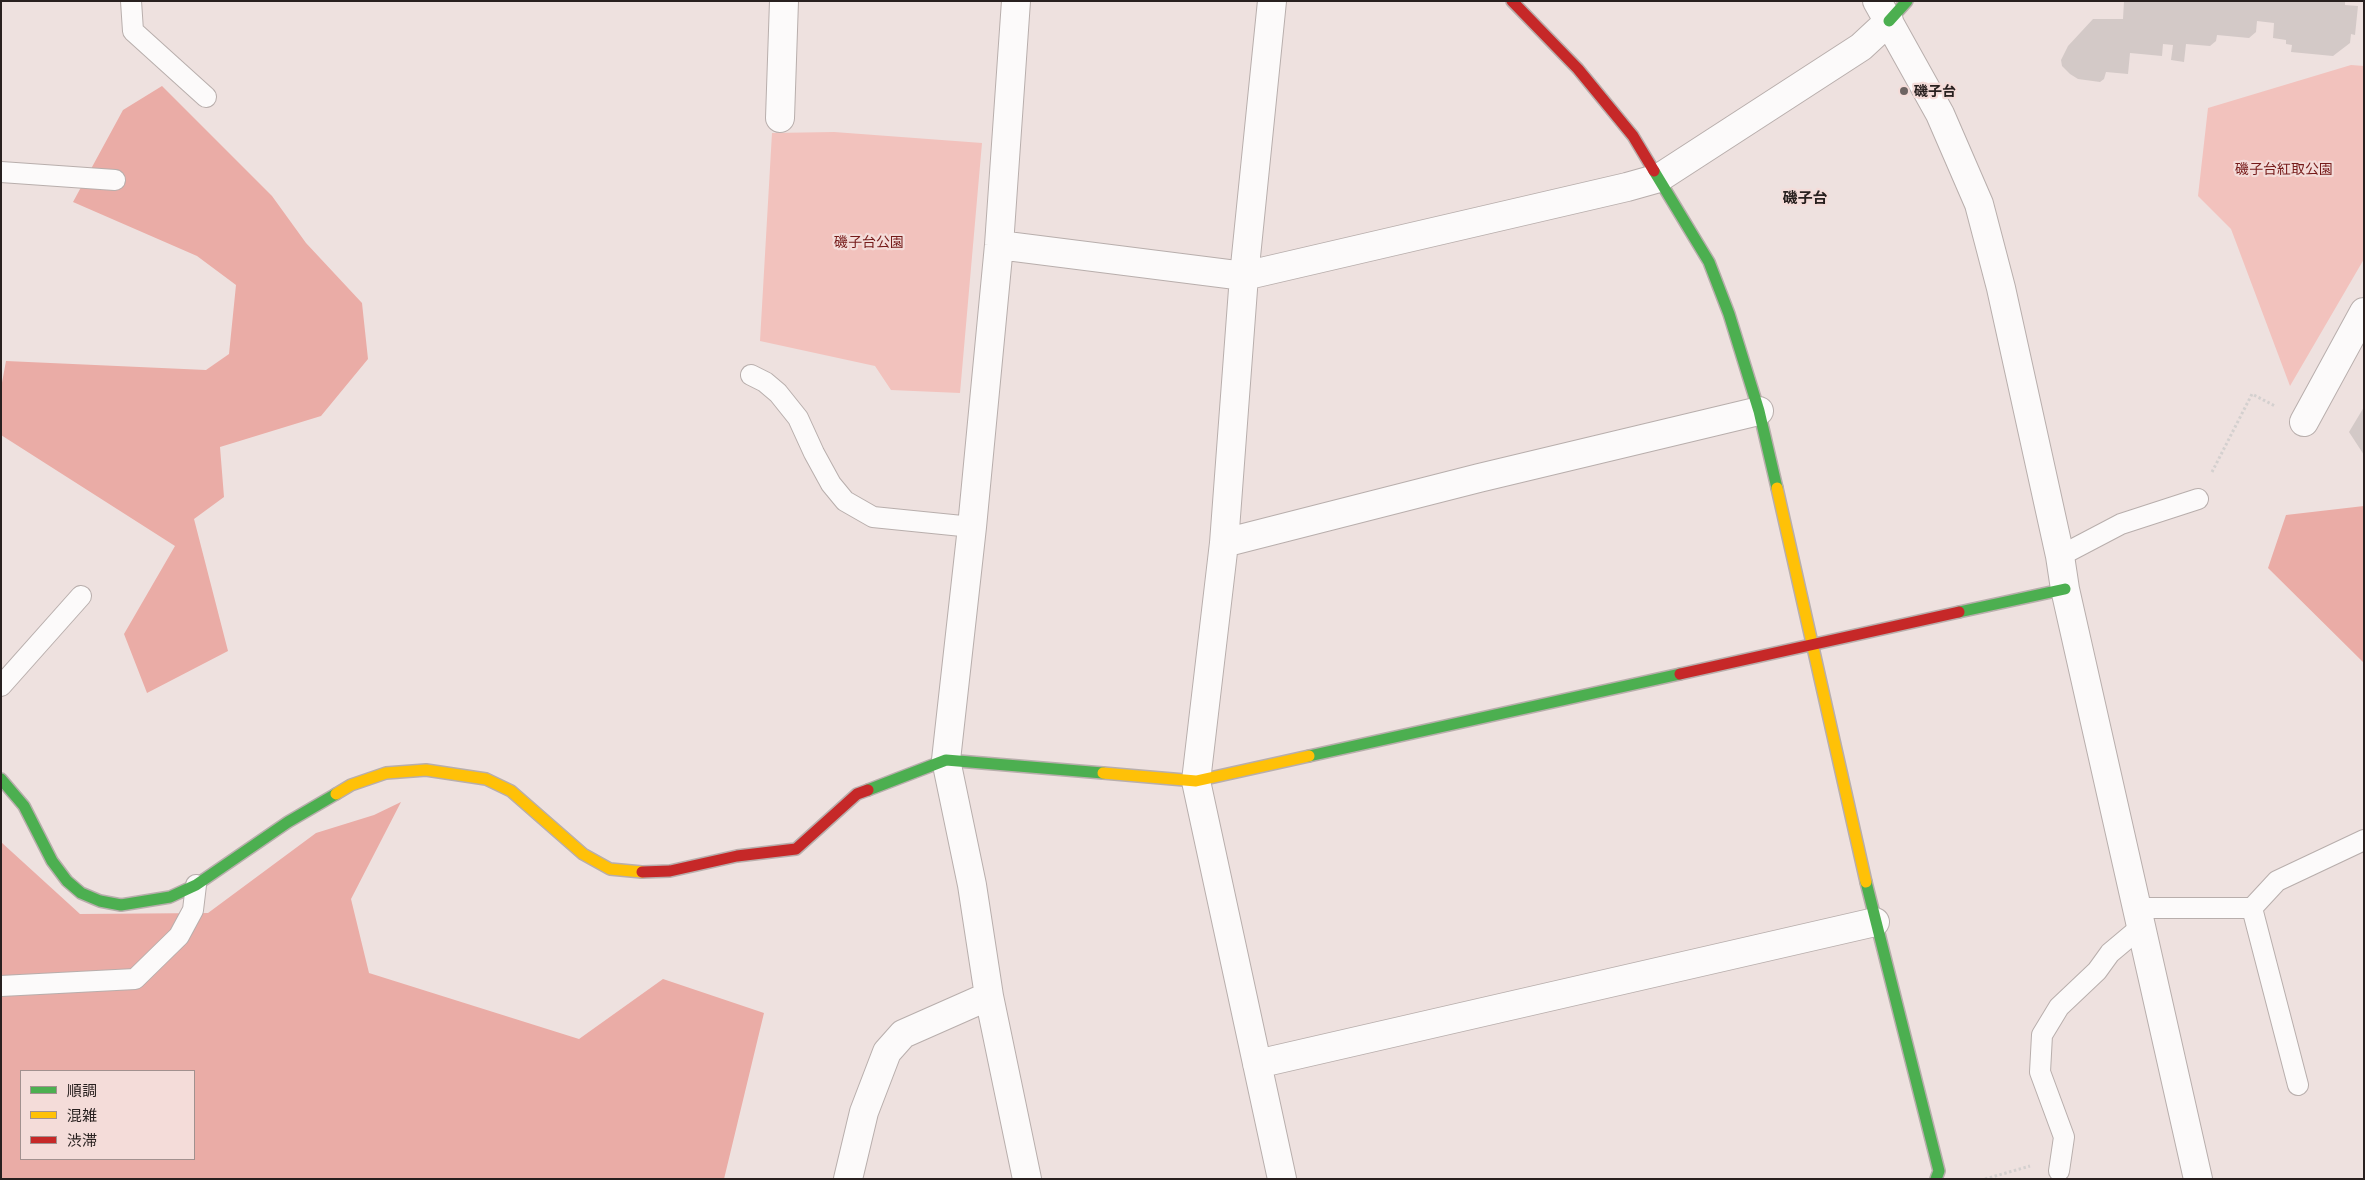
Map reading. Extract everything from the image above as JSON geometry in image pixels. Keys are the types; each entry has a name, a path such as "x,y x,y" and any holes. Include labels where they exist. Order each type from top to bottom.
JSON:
{"street":[{"path":"780,118 784,1"},
{"path":"1016,1 998,245 972,527 946,760 972,885 989,996 1027,1179"},
{"path":"1272,1 1244,276 1224,543 1196,781 1282,1179"},
{"path":"1512,1 1578,69 1634,136 1709,262 1729,314 1759,411 1814,646 1875,922 1939,1171 1936,1179"},
{"path":"998,245 1244,276 1659,178 1861,46 1891,8 1940,114 1978,204 2002,288 2060,556 2065,590 2198,1179"},
{"path":"2304,422 2364,312"},
{"path":"1224,543 1479,478 1759,411"},
{"path":"1,779 24,806 52,861 68,881 81,893 100,901 121,905 170,897 196,885 322,801 351,785 386,773 426,770 486,779 511,791 583,854 610,869 634,872 670,870 737,856 796,849 857,794 946,760 1196,781 2065,590"},
{"path":"1257,1064 1875,922"},
{"path":"848,1179 864,1112 887,1052 903,1034 989,996"}],"lane":[{"path":"131,1 133,31 206,97"},
{"path":"1,172 115,180"},
{"path":"752,375 765,382 778,393 798,418 814,454 831,484 845,501 874,517 972,527"},
{"path":"2060,556 2121,524 2198,499"},
{"path":"1,686 80,596"},
{"path":"2059,1171 2064,1137 2040,1072 2042,1035 2059,1007 2097,971 2139,918 2252,908 2276,881 2364,840"},
{"path":"1,986 135,979 180,936 193,910 196,885"},
{"path":"2252,908 2298,1085"}],"path":[{"path":"2198,499 2252,394 2304,422"},
{"path":"1985,1179 2033,1165"}],"green space":[{"name":"磯子台紅取公園","path":"2351,65 2364,66 2364,259 2290,386 2231,229 2198,196 2208,108"},
{"name":"磯子台公園","path":"834,132 982,143 960,393 891,390 875,366 760,341 772,133"}],"shaded area":[{"path":"162,86 272,196 306,243 362,303 368,359 321,416 220,447 224,497 194,519 228,651 147,693 124,634 175,546 1,435 1,388 6,361 206,370 229,354 236,285 197,256 73,202 123,110"},
{"path":"2364,506 2364,663 2268,568 2286,515"},
{"path":"401,802 351,899 369,973 579,1039 663,979 764,1013 724,1179 1,1179 1,842 80,914 208,913 316,833 374,815"}],"building":[{"path":"2124,1 2345,1 2345,5 2358,6 2355,35 2351,34 2350,43 2333,56 2291,52 2292,45 2286,44 2286,40 2273,38 2274,23 2257,21 2256,32 2249,38 2217,35 2216,41 2210,46 2186,44 2184,62 2171,60 2173,45 2163,44 2162,56 2130,53 2128,74 2106,72 2104,79 2100,82 2078,79 2070,74 2062,66 2061,60 2068,46 2093,19 2123,19"},
{"path":"2364,407 2364,455 2349,432"}],"traffic: fast":[{"path":"1889,21 1907,1"},
{"path":"1654,171 1709,262 1729,314 1759,411 1777,488"},
{"path":"1959,612 2065,589"},
{"path":"1309,756 1680,674"},
{"path":"868,790 946,760 1103,773"},
{"path":"1,779 24,806 52,861 67,881 81,893 100,901 121,905 170,897 196,885 288,822 336,794"},
{"path":"1866,882 1939,1171 1936,1179"}],"traffic: slow":[{"path":"1777,488 1866,882"},
{"path":"1103,773 1196,781 1309,756"},
{"path":"336,794 351,785 386,773 426,770 486,779 511,791 583,854 610,869 642,872"}],"traffic: jam":[{"path":"1512,1 1578,69 1633,136 1654,171"},
{"path":"1680,674 1959,612"},
{"path":"642,872 670,871 737,856 796,849 857,794 868,790"}],"place":[{"name":"磯子台","path":"1904,91"}],"district":[{"name":"磯子台","path":"1805,198"}]}
